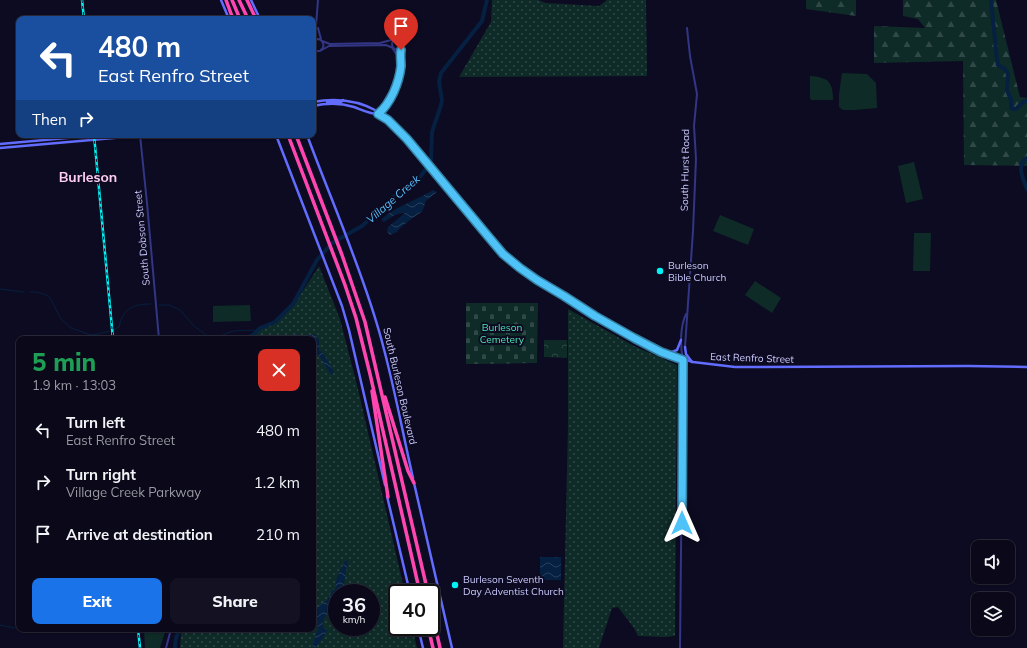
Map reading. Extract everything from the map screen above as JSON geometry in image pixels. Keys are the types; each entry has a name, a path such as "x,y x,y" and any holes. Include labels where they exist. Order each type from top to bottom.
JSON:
{"highway":[{"path":"226,0 232,16"},
{"path":"232,0 239,16"},
{"path":"239,0 247,16"},
{"path":"247,0 255,16"},
{"path":"289,138 336,260 356,318 418,584"},
{"path":"297,138 342,255 365,322 426,584"},
{"path":"370,374 388,498"},
{"path":"378,374 408,471 414,483"},
{"path":"430,636 433,648"},
{"path":"437,636 440,648"}],"main road":[{"path":"221,0 228,16"},
{"path":"251,0 259,16"},
{"path":"323,104 325,102 341,102 343,100"},
{"name":"East Renfro Street","path":"316,102 343,100 377,111 378,114 397,128 503,254 520,268 595,316 634,338 683,360 735,367 1027,367"},
{"name":"East Renfro Street","path":"316,105 323,104 352,106 378,114"},
{"path":"0,144 70,138"},
{"path":"0,148 108,138"},
{"path":"277,138 349,330 408,584"},
{"name":"South Burleson Boulevard","path":"308,138 361,276 386,356 452,648"},
{"path":"667,354 677,350 681,340"},
{"path":"685,347 686,354 693,362"},
{"path":"420,636 423,648"}],"street":[{"path":"316,31 318,0"},
{"path":"317,27 324,46 320,51"},
{"name":"South Hurst Road","path":"683,360 685,354 687,326 686,314 692,244 696,159 694,126 697,94 690,56 687,28"},
{"path":"316,40 330,44 380,43 389,42 399,38 404,42 404,47 401,50 400,71 394,91 384,110 378,114"},
{"path":"395,39 392,44 397,55 400,71"},
{"path":"316,51 320,51 329,46 386,45 397,51 401,50"},
{"name":"South Dobson Street","path":"140,138 148,203 159,336"},
{"name":"South Hurst Road","path":"680,648 683,360 681,340 682,328 686,314"},
{"path":"166,648 170,632"}],"green space":[{"path":"492,0 538,0 546,3 599,6 607,0 646,0 647,76 459,77 491,22"},
{"path":"806,0 856,0 856,16 806,9"},
{"path":"903,0 996,0 1020,97 1027,98 1027,166 964,165 963,61 874,63 874,26 925,28 918,19 903,16"},
{"path":"842,73 867,74 876,83 877,108 843,110 839,107"},
{"path":"810,76 825,79 828,82 832,89 833,100 811,100"},
{"path":"914,162 923,199 906,203 898,166"},
{"path":"720,215 754,229 748,245 713,231"},
{"path":"914,233 931,233 930,271 913,271"},
{"path":"319,266 340,319 358,389 403,584 388,584 388,636 414,636 417,648 180,648 182,632 316,632 316,336 254,336 261,329 275,323 293,306"},
{"path":"755,281 781,298 772,313 745,295"},
{"name":"Burleson Cemetery","path":"466,303 538,303 537,363 466,364"},
{"path":"250,305 251,321 213,322 213,306"},
{"path":"568,309 634,346 677,365 675,636 638,636 634,628 618,607 612,608 599,648 563,648 568,426"},
{"path":"544,340 567,340 567,358 544,357"},
{"path":"144,632 165,632 160,648 145,648"}],"water":[{"path":"433,190 437,192 426,201 422,212 408,221 397,232 390,235 387,232 388,227 406,212 395,215 384,222 381,220 385,216"},
{"path":"296,334 301,336 290,336"},
{"path":"316,336 319,341 319,350 323,353 334,372 332,375 327,369 316,353"},
{"path":"540,557 561,557 561,580 540,580"},
{"path":"348,560 344,584 336,584 338,574 345,561"},
{"path":"328,598 328,611 322,623 324,629 328,630 315,648 312,646 318,628 316,611 319,606"}],"waterway":[{"name":"Village Creek","path":"251,336 260,328 275,322 293,304 317,260 332,243 362,226 398,193 410,187 417,181 426,169 431,160 432,132 442,100 439,82 441,73 482,21 487,0"},
{"path":"991,0 997,60 998,65 1005,69 1008,74 1007,90 1011,100 1011,107 1016,109 1023,102 1027,101"},
{"path":"1027,158 1022,164 1021,168 1022,177 1027,189"},
{"path":"0,289 24,292"},
{"path":"30,292 41,293 50,298 61,319 71,328 91,335 110,331"},
{"path":"113,330 119,327 123,315 130,308 139,305 151,304"},
{"path":"159,305 169,305 180,310 193,325 207,336"},
{"path":"222,336 232,331 258,330"},
{"path":"0,625 16,628"},
{"name":"Village Creek","path":"175,648 176,638 179,632"}],"railway":[{"path":"82,0 84,16"},
{"path":"94,138 113,336"},
{"path":"138,632 140,648"}],"place":[{"name":"Burleson Bible Church","path":"660,271"},
{"name":"Burleson Seventh Day Adventist Church","path":"455,585"}],"district":[{"name":"Burleson","path":"88,177"}],"route":[{"path":"401,50 401,65 394,91 384,110 378,114 388,120 407,139 503,254 537,280 595,316 661,352 683,360 682,523"}]}
